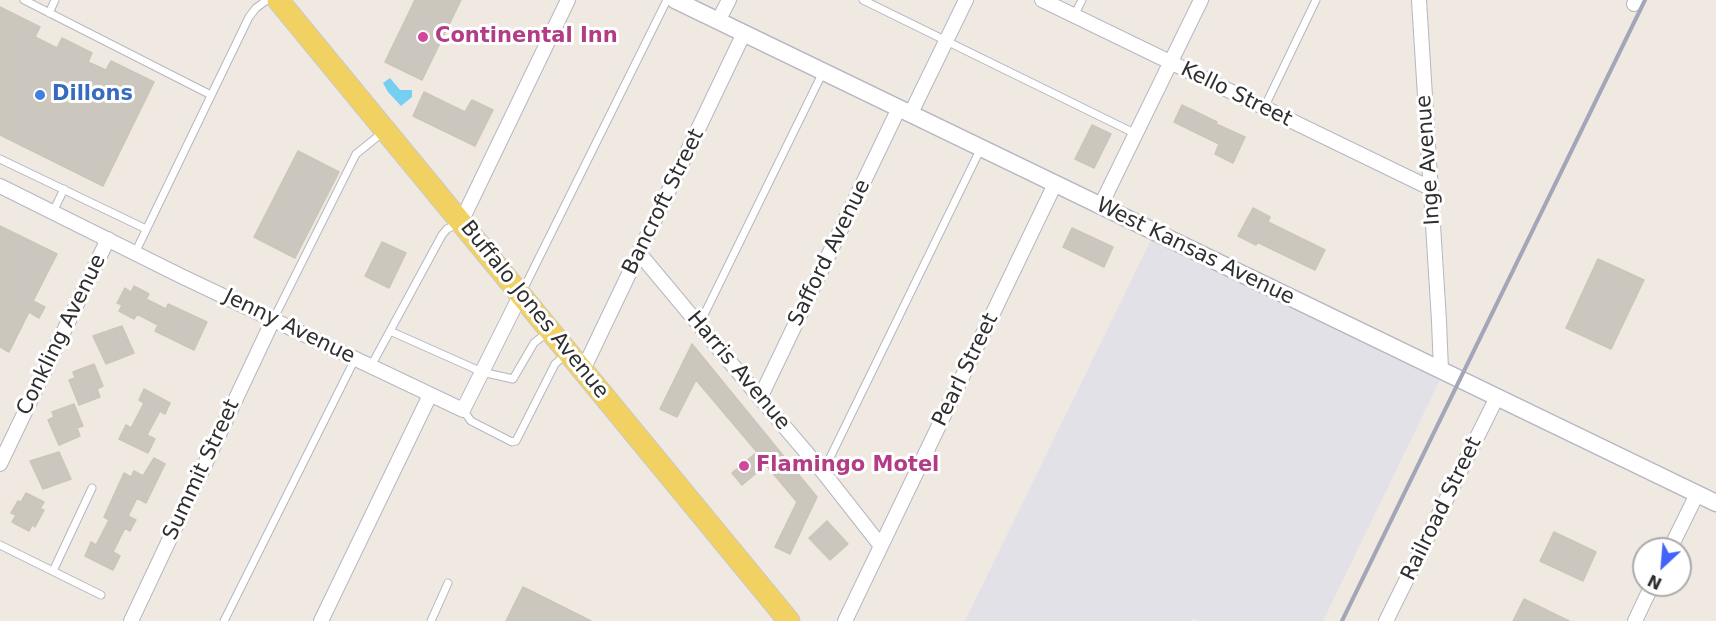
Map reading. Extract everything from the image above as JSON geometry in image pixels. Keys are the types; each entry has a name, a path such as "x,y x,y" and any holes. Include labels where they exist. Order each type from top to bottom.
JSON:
{"main road":[{"name":"Buffalo Jones Avenue","path":"278,0 521,294 783,618"}],"street":[{"path":"461,222 568,0"},
{"name":"West Kansas Avenue","path":"675,0 1716,503"},
{"path":"718,21 729,0"},
{"name":"Safford Avenue","path":"760,398 905,111 946,41 966,0"},
{"name":"Kello Street","path":"1042,0 1430,188"},
{"path":"1100,207 1201,0"},
{"name":"Inge Avenue","path":"1419,0 1441,370"},
{"name":"Bancroft Street","path":"583,370 744,33"},
{"name":"Pearl Street","path":"845,621 1055,184"},
{"name":"Jenny Avenue","path":"0,186 463,410"},
{"name":"Conkling Avenue","path":"0,464 108,239"},
{"name":"Harris Avenue","path":"639,253 823,472 881,546"},
{"path":"463,410 521,294"},
{"name":"Summit Street","path":"131,621 273,320"},
{"path":"321,621 430,394"},
{"name":"Railroad Street","path":"1386,621 1497,397"},
{"path":"1676,537 1697,494"},
{"path":"1635,621 1646,597"}],"lane":[{"path":"24,0 212,95"},
{"path":"49,13 55,0"},
{"path":"135,253 249,17 267,0"},
{"path":"521,294 667,0"},
{"path":"863,0 1136,134"},
{"path":"1074,16 1082,0"},
{"path":"1264,108 1316,0"},
{"path":"699,325 823,72"},
{"path":"273,320 356,154 385,130"},
{"path":"823,472 981,148"},
{"path":"0,159 146,229"},
{"path":"53,212 64,189"},
{"path":"371,366 442,235 447,229 461,222"},
{"path":"390,331 482,372 513,378 534,343 550,330"},
{"path":"463,410 471,421 512,442 518,440 555,363 568,352"},
{"path":"224,621 355,359"},
{"path":"53,571 92,488"},
{"path":"0,545 102,595"},
{"path":"431,621 448,583"}],"shaded area":[{"path":"1151,240 1440,380 1323,621 1200,621 1192,618 1191,621 965,621"}],"water":[{"path":"390,78 400,90 412,90 412,97 401,106 383,83"}],"building":[{"path":"415,0 461,0 422,80 385,62"},
{"path":"0,7 40,27 35,37 57,48 62,38 92,53 88,62 106,70 111,61 154,82 103,186 0,135"},
{"path":"424,92 465,112 472,100 493,110 475,146 413,116"},
{"path":"1182,105 1245,137 1233,163 1215,154 1219,144 1174,122"},
{"path":"1092,125 1111,134 1094,168 1075,159"},
{"path":"298,151 339,172 295,258 254,237"},
{"path":"1253,208 1270,217 1268,222 1325,250 1315,270 1257,242 1256,245 1238,236"},
{"path":"0,226 57,254 33,301 45,307 39,318 29,312 9,352 0,347"},
{"path":"1072,228 1113,247 1104,267 1063,247"},
{"path":"382,242 406,253 389,288 365,276"},
{"path":"1598,259 1644,280 1611,349 1566,328"},
{"path":"134,286 149,294 146,299 166,309 168,304 207,322 194,350 155,331 158,325 137,314 134,319 119,311 122,305 117,303 125,288 131,292"},
{"path":"122,326 134,353 106,364 93,336"},
{"path":"692,344 817,497 790,554 775,547 797,502 766,465 742,485 732,473 757,452 696,380 677,417 660,409"},
{"path":"94,364 103,386 97,389 100,397 79,405 69,380 75,378 73,372"},
{"path":"144,389 170,403 165,414 160,411 147,435 155,439 148,453 119,439 126,425 131,428 144,403 139,400"},
{"path":"74,404 83,426 77,428 80,436 59,445 48,420 54,417 52,412"},
{"path":"59,452 71,479 43,489 30,461"},
{"path":"154,458 165,464 146,503 137,498 128,516 136,520 130,531 125,528 113,552 120,556 113,570 85,556 91,542 96,545 109,520 104,517 124,473 131,477 134,471 143,476"},
{"path":"26,493 44,502 40,509 44,510 35,527 32,525 29,531 12,522 16,515 11,513"},
{"path":"827,521 848,544 830,560 809,538"},
{"path":"1554,532 1596,552 1583,581 1540,561"},
{"path":"523,587 591,621 506,621"},
{"path":"1524,599 1569,621 1513,621"}],"railway":[{"path":"1342,621 1645,0"}],"place":[{"name":"Continental Inn","path":"423,37"},
{"name":"Dillons","path":"40,95"},
{"name":"Flamingo Motel","path":"744,466"}]}
